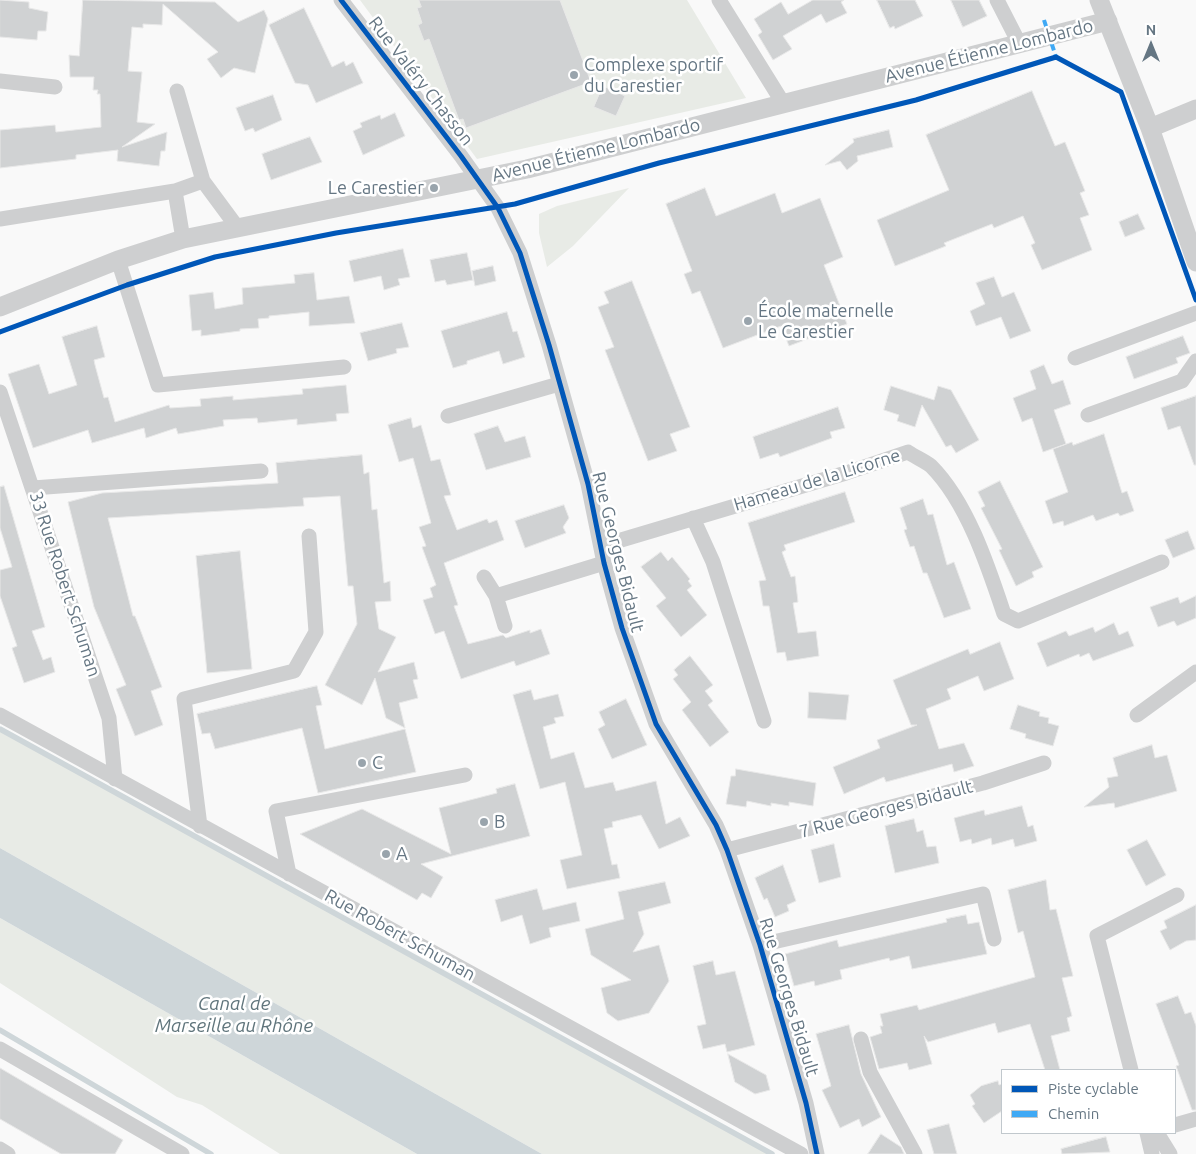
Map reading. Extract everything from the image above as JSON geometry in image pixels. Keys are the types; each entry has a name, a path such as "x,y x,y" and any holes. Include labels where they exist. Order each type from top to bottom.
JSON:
{"street":[{"name":"Rue Valéry Chasson","path":"341,0 478,180"},
{"path":"719,0 783,103"},
{"path":"997,0 1019,43"},
{"path":"1099,0 1150,128 1196,262"},
{"name":"Avenue Étienne Lombardo","path":"0,307 118,260 183,239 478,180 1108,21"},
{"path":"0,81 55,87"},
{"path":"177,92 203,182 237,227"},
{"path":"1150,128 1196,109"},
{"name":"Rue Georges Bidault","path":"478,180 498,208 520,253 588,484 604,563 622,628 656,724 716,825 726,850 760,945 806,1103 817,1154"},
{"path":"0,219 175,191 203,182"},
{"path":"175,191 183,239"},
{"path":"118,260 158,385 344,367"},
{"path":"1075,358 1196,313"},
{"path":"1088,415 1182,381 1196,362"},
{"path":"448,416 559,384"},
{"name":"33 Rue Robert Schuman","path":"0,392 109,718 115,779"},
{"name":"Hameau de la Licorne","path":"601,546 846,473 908,452 930,466 956,499 990,572 1004,614 1018,621 1162,562"},
{"path":"33,488 261,471"},
{"path":"693,518 713,562 764,721"},
{"path":"200,826 184,699 294,671 316,632 309,536"},
{"path":"496,596 604,563"},
{"path":"484,577 496,596 506,626"},
{"path":"1137,715 1196,672"},
{"name":"Rue Robert Schuman","path":"0,715 801,1154"},
{"name":"7 Rue Georges Bidault","path":"726,850 983,783 1044,763"},
{"path":"289,874 276,811 465,775"},
{"path":"760,945 983,894 994,940"},
{"path":"1131,1069 1097,936 1177,895"},
{"path":"861,1040 870,1072 915,1154"},
{"path":"0,1049 182,1154"},
{"path":"1176,1125 1196,1119"},
{"path":"1146,1134 1152,1154"},
{"path":"1158,1134 1170,1154"},
{"path":"0,1150 8,1154"}],"shaded area":[{"name":"Complexe sportif du Carestier","path":"360,0 687,0 746,98 477,159"},
{"path":"629,188 573,246 547,267 539,233 539,214 557,206"},
{"path":"0,729 773,1154 542,1154 0,848"},
{"path":"0,918 417,1154 280,1154 202,1105 177,1097 0,983"}],"water":[{"name":"Canal de Marseille au Rhône","path":"0,848 542,1154 417,1154 0,918"}],"building":[{"path":"0,0 29,2 29,8 48,12 46,31 38,31 37,40 0,37"},
{"path":"83,0 215,2 238,22 264,10 268,19 255,73 234,68 221,78 207,59 218,52 163,4 162,25 143,24 143,28 132,27 128,71 142,72 137,122 155,124 122,147 167,132 165,151 161,151 159,166 117,161 118,150 76,155 76,159 0,168 0,130 55,125 56,132 101,127 100,94 97,94 98,90 93,90 94,77 70,77 69,55 79,56"},
{"path":"419,0 560,0 591,82 466,128 463,119 459,120 429,39 424,41 418,25 422,23 417,8 421,7"},
{"path":"813,0 844,0 841,2 847,13 826,23 821,14 783,36 792,49 773,60 758,35 762,32 754,19 781,2 788,14"},
{"path":"877,0 915,0 923,16 895,29 894,26 890,28"},
{"path":"951,0 979,0 987,16 963,27"},
{"path":"304,8 332,67 344,61 346,66 353,62 363,83 316,103 308,85 295,83 269,25"},
{"path":"603,86 625,96 616,116 594,107"},
{"path":"1032,91 1055,146 1065,142 1085,191 1080,193 1089,215 1080,218 1092,250 1042,270 1031,245 1035,243 1023,216 994,228 992,224 944,243 946,246 895,266 877,220 949,190 926,135"},
{"path":"273,95 282,120 255,132 253,128 245,131 236,108"},
{"path":"395,113 405,136 363,155 353,131 362,127 360,123 380,115 381,119"},
{"path":"889,130 893,147 857,156 858,161 847,170 840,161 825,165 854,142 853,139"},
{"path":"310,137 322,162 271,180 262,154"},
{"path":"705,188 716,216 775,193 782,213 820,198 843,257 824,265 847,324 789,346 781,326 723,348 700,291 692,294 684,274 692,271 666,204"},
{"path":"1138,214 1145,229 1125,237 1119,222"},
{"path":"403,249 410,277 398,279 400,285 384,290 381,276 354,282 349,261"},
{"path":"467,253 473,280 447,285 445,280 435,282 430,260"},
{"path":"493,266 496,281 475,286 472,271"},
{"path":"314,273 317,300 349,296 355,323 309,326 309,312 258,319 259,328 240,329 240,331 201,336 201,330 192,331 189,295 213,292 215,309 243,304 242,288 295,283 294,275"},
{"path":"994,277 1002,297 1014,292 1031,331 1010,339 1001,317 976,326 970,311 985,304 976,283"},
{"path":"632,281 690,427 670,434 677,451 648,461 605,350 614,347 598,307 609,303 604,292"},
{"path":"507,312 513,332 517,331 525,357 503,364 499,351 467,361 467,364 453,368 441,331"},
{"path":"402,323 409,347 396,349 397,353 368,361 360,333"},
{"path":"97,326 105,357 94,360 104,398 108,397 115,422 169,405 170,408 201,406 200,399 233,396 233,400 303,394 302,389 346,385 349,413 336,414 337,421 297,425 297,419 258,423 257,418 223,420 224,426 178,434 176,428 146,438 144,428 92,443 88,430 33,448 8,374 39,364 49,394 77,385 62,337"},
{"path":"1183,336 1190,353 1176,358 1178,363 1134,379 1126,357"},
{"path":"1044,365 1052,384 1063,380 1071,404 1054,410 1066,444 1043,452 1032,418 1022,422 1013,398 1036,389 1030,371"},
{"path":"891,386 934,400 938,386 951,390 979,440 956,453 951,445 946,447 922,405 915,427 897,421 899,415 884,410"},
{"path":"1196,396 1196,465 1194,465 1180,426 1168,430 1161,408"},
{"path":"838,407 845,428 830,432 832,438 780,457 778,453 760,459 753,437"},
{"path":"411,418 413,428 421,425 431,461 440,459 451,495 444,496 457,530 487,519 489,523 497,520 504,540 444,563 458,605 454,606 468,644 503,635 506,638 530,630 530,633 541,629 550,654 516,666 514,661 461,679 444,631 435,634 423,600 433,597 430,588 436,585 422,547 426,546 419,527 431,523 413,458 399,462 388,425"},
{"path":"498,426 505,442 525,436 531,457 486,470 474,434"},
{"path":"1104,434 1122,493 1127,491 1134,511 1120,516 1118,513 1096,521 1093,515 1064,526 1063,521 1053,524 1045,501 1068,492 1053,449 1072,442 1073,445"},
{"path":"362,455 364,474 369,472 372,510 377,509 384,583 390,581 391,601 375,602 379,629 396,637 378,672 414,662 418,679 413,680 418,698 399,703 405,728 386,718 375,678 362,705 325,685 357,624 353,586 348,586 340,496 303,498 304,506 108,518 133,616 135,616 162,687 151,691 163,725 135,736 116,689 126,685 94,607 68,502 102,493 278,483 276,463"},
{"path":"1000,481 1043,567 1032,572 1034,577 1016,586 999,550 1002,549 981,508 985,506 978,492"},
{"path":"4,486 45,627 32,631 43,660 51,657 55,672 24,683 12,648 17,646 0,596 0,570 12,567 0,528 0,487"},
{"path":"845,492 855,522 784,545 786,550 782,552 791,577 795,576 798,602 793,603 798,633 816,631 819,656 787,661 785,652 777,653 769,606 763,606 759,581 766,580 748,523"},
{"path":"923,499 928,515 933,514 947,565 954,562 971,609 944,618 927,573 923,573 914,546 910,547 904,530 907,529 900,508"},
{"path":"564,505 569,518 563,527 566,533 525,548 515,521"},
{"path":"1188,531 1195,549 1173,558 1165,540"},
{"path":"240,551 252,669 207,673 196,556"},
{"path":"661,552 668,561 672,557 690,579 688,581 692,586 687,590 707,615 681,637 656,606 666,598 641,567"},
{"path":"1196,596 1196,618 1177,626 1174,621 1158,627 1150,607 1178,597 1180,603"},
{"path":"1114,623 1119,635 1128,631 1134,646 1093,661 1089,653 1080,657 1079,654 1047,667 1037,643 1066,631 1069,636 1093,627 1095,632"},
{"path":"1000,642 1014,679 984,691 978,676 947,689 951,699 926,709 939,749 964,743 974,766 954,772 952,764 886,782 884,777 844,794 833,767 880,748 877,740 917,725 911,725 893,680 968,649 970,654"},
{"path":"690,656 713,685 705,691 713,701 708,705 729,732 710,747 682,710 691,702 673,679 678,675 674,670"},
{"path":"317,686 322,705 316,706 325,749 405,729 416,772 318,793 302,728 215,749 210,733 202,734 197,714"},
{"path":"531,690 534,700 558,694 564,716 554,718 556,723 543,727 551,759 574,752 585,788 613,782 616,791 656,781 666,824 680,817 690,836 659,849 641,815 612,822 613,827 604,829 612,865 617,864 620,878 567,889 560,860 582,855 565,782 540,789 513,695"},
{"path":"809,692 849,695 846,720 808,718"},
{"path":"626,699 647,745 612,759 598,729 605,725 599,712"},
{"path":"1018,705 1040,712 1039,716 1049,718 1048,723 1059,726 1053,746 1025,738 1026,734 1010,729"},
{"path":"1152,745 1155,758 1167,755 1177,791 1115,808 1114,803 1084,807 1109,787 1107,778 1118,776 1113,758"},
{"path":"736,769 816,783 813,806 789,802 789,806 771,803 771,806 747,801 746,807 726,804 731,776 735,776"},
{"path":"515,784 530,836 421,864 443,877 431,898 422,893 417,900 300,834 362,809 451,854 439,808 497,793 496,789"},
{"path":"1022,806 1028,827 1033,825 1037,841 1015,847 1013,839 992,845 991,838 972,844 971,839 960,842 954,818 984,810 985,815"},
{"path":"914,819 917,832 923,830 927,847 936,846 939,863 895,873 885,826"},
{"path":"1147,840 1166,875 1146,886 1127,850"},
{"path":"834,844 841,877 819,883 811,850"},
{"path":"783,865 796,901 787,905 789,911 775,917 767,898 764,900 755,878"},
{"path":"1046,880 1050,910 1056,909 1073,976 1062,978 1072,1016 1067,1018 1070,1031 1051,1036 1060,1069 1045,1069 1030,1024 998,1033 995,1023 928,1042 924,1036 932,1064 909,1070 907,1063 879,1069 870,1037 882,1033 880,1026 883,1026 880,1014 917,1005 919,1010 1035,977 1023,931 1018,933 1008,890"},
{"path":"665,882 671,903 638,912 644,934 633,952 659,945 669,981 649,1013 618,1021 607,1013 601,988 631,980 591,955 585,929 624,919 618,892"},
{"path":"537,889 543,910 576,902 580,921 549,928 551,937 530,944 522,915 501,922 495,900"},
{"path":"1196,905 1196,940 1186,941 1170,950 1160,931 1167,928 1164,921"},
{"path":"966,915 968,924 979,922 987,954 912,969 909,956 890,961 889,958 840,970 842,979 815,986 814,981 794,986 785,954 837,940 839,947 947,922 946,919"},
{"path":"713,961 716,975 735,971 755,1045 727,1052 725,1044 703,1049 697,1026 706,1024 693,966"},
{"path":"1178,996 1185,1014 1191,1012 1196,1026 1196,1110 1192,1110 1176,1066 1179,1065 1156,1004"},
{"path":"849,1025 861,1074 881,1117 862,1127 859,1119 840,1128 822,1090 831,1086 816,1034"},
{"path":"728,1054 766,1075 770,1090 755,1094 735,1082"},
{"path":"0,1068 123,1140 115,1154 61,1154 0,1119"},
{"path":"998,1081 999,1085 1001,1084 1001,1112 984,1123 972,1106 975,1104 970,1095 981,1086"},
{"path":"949,1124 957,1154 934,1154 927,1130"},
{"path":"881,1134 901,1147 904,1154 868,1154"},
{"path":"1106,1137 1110,1152 1062,1154 1061,1149"}],"waterway":[{"path":"0,729 772,1154"},
{"path":"0,1030 211,1154"}],"marked path":[{"path":"1044,20 1056,57"}],"cycle path":[{"path":"341,0 461,156 498,208 520,253 549,345 588,484 604,563 622,628 656,724 716,825 727,850 760,945 806,1103 817,1154"},
{"path":"0,332 127,285 215,257 336,233 515,204 659,163 916,100 1056,57 1121,92 1196,300"}],"place":[{"name":"Complexe sportif du Carestier","path":"574,75"},
{"name":"Le Carestier","path":"434,188"},
{"name":"École maternelle Le Carestier","path":"748,321"},
{"name":"C","path":"362,763"},
{"name":"B","path":"484,822"},
{"name":"A","path":"386,854"}]}
